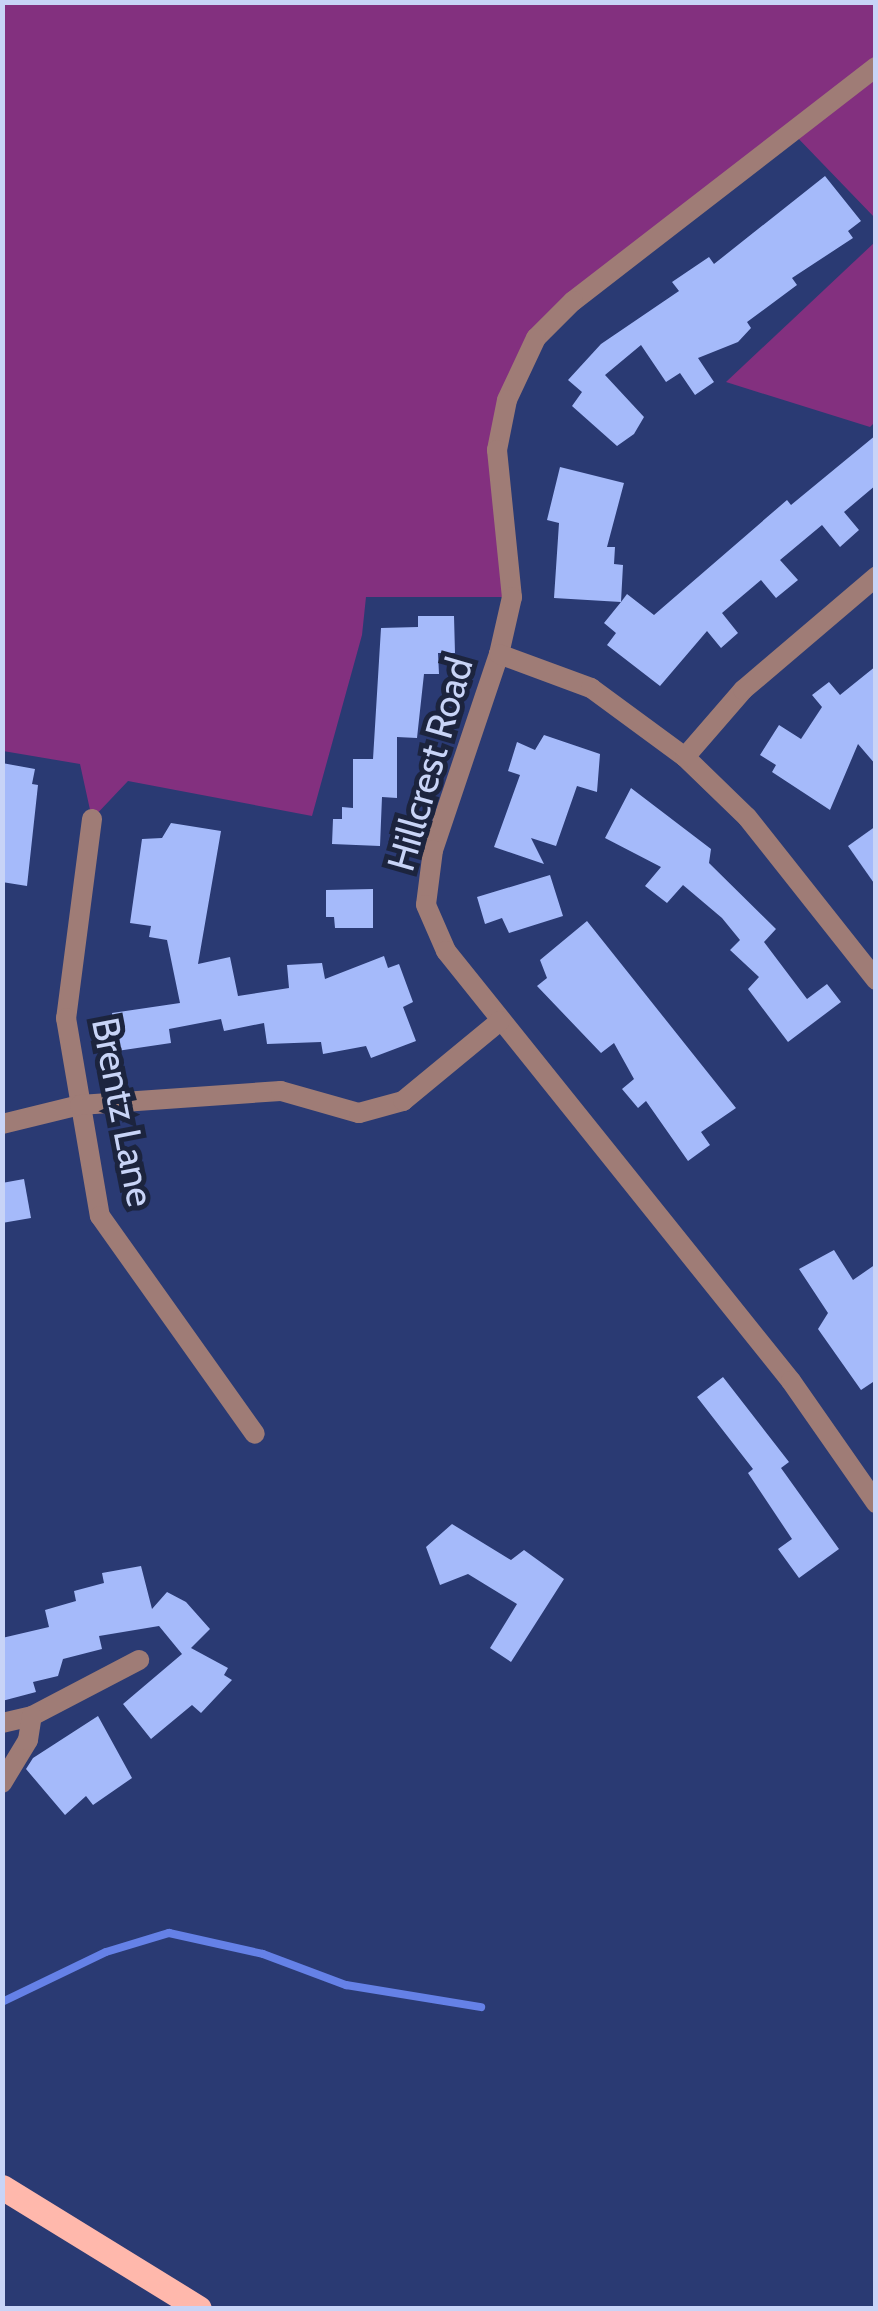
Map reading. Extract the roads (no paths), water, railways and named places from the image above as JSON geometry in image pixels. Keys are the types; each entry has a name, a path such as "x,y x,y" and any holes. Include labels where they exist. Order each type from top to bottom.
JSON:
{"main road":[{"path":"2,2188 199,2308"}],"street":[{"name":"Hillcrest Road","path":"876,67 573,301 536,338 508,400 497,450 512,596 499,654 433,850 426,905 446,951 792,1381 876,1503"},
{"path":"685,757 743,690 876,577"},
{"path":"499,654 591,688 685,757 746,817 876,980"},
{"name":"Brentz Lane","path":"92,819 66,1018 100,1216 255,1434"},
{"path":"2,1124 80,1105 281,1091 359,1113 403,1101 500,1021"},
{"path":"2,1723 32,1716 140,1660"},
{"path":"2,1784 28,1740 32,1716"}],"waterway":[{"path":"2,2002 106,1952 169,1933 263,1954 346,1985 481,2007"}]}
